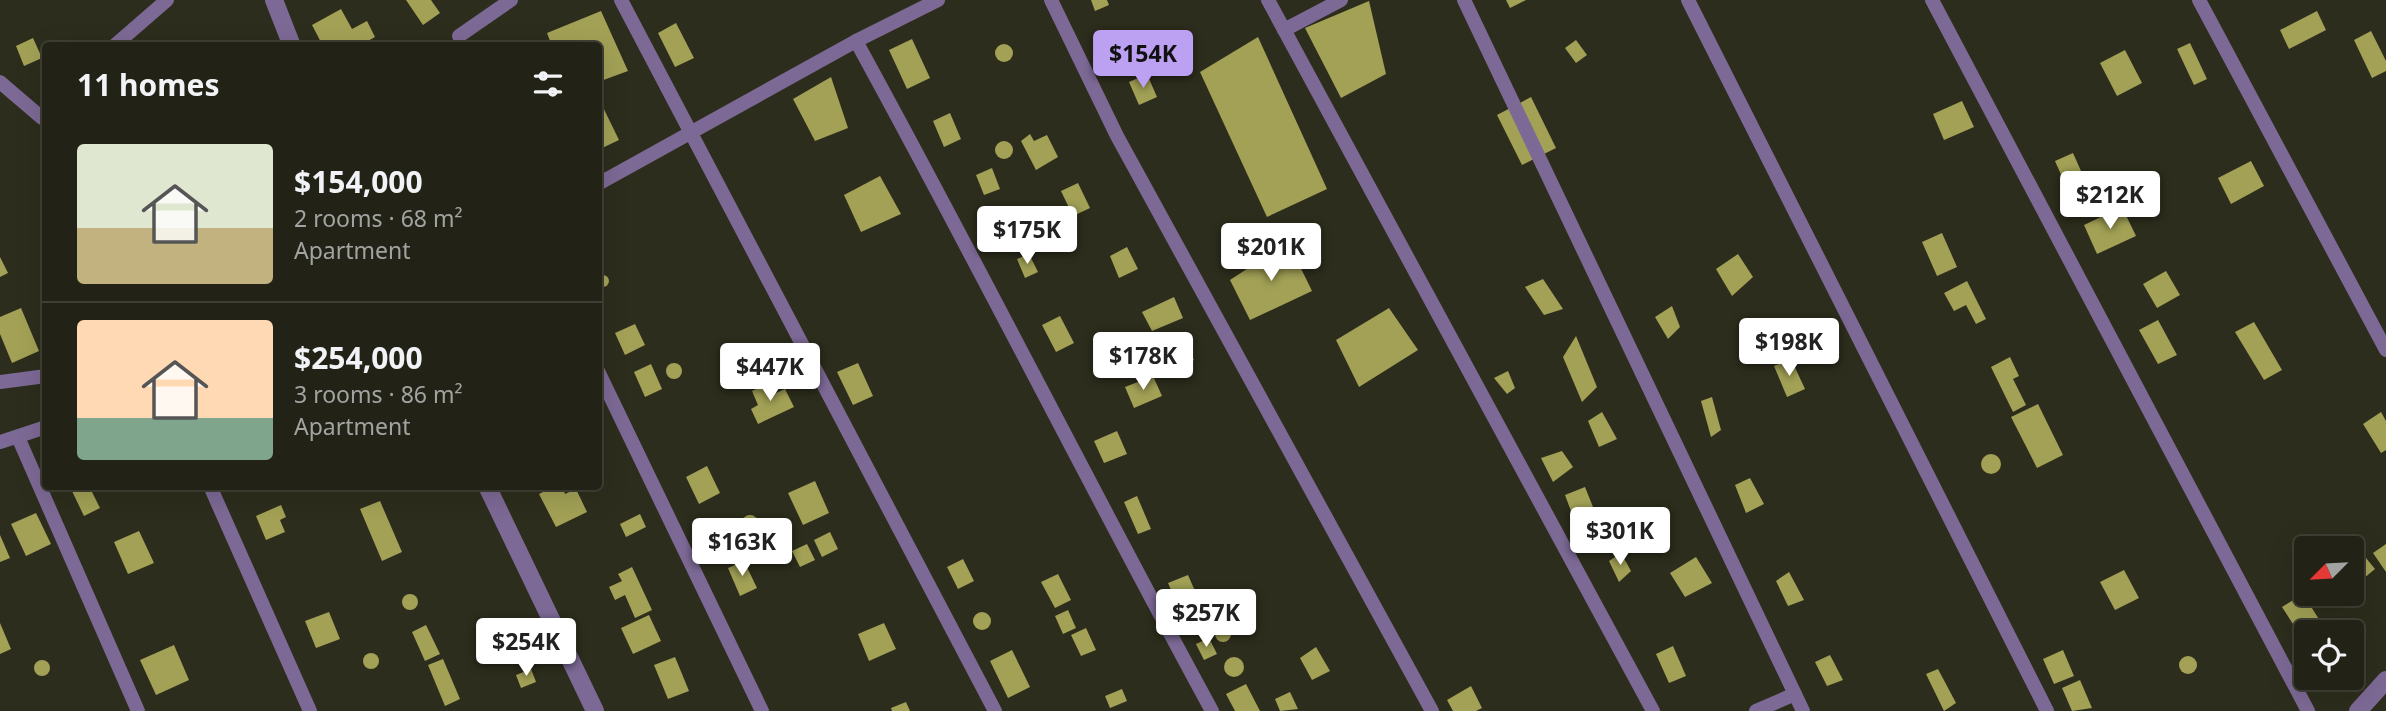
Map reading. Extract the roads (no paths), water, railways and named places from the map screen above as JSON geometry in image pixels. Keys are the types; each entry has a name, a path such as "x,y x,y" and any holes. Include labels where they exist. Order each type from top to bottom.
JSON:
{"street":[{"path":"119,42 167,0"},
{"path":"274,0 290,42"},
{"path":"459,36 511,0"},
{"path":"621,0 995,711"},
{"path":"602,182 693,134 856,41 938,0"},
{"path":"1051,0 1117,136 1432,711"},
{"path":"1268,0 1653,711"},
{"path":"1284,30 1341,0"},
{"path":"1464,0 1803,711"},
{"path":"1688,0 2047,711"},
{"path":"1932,0 2308,711"},
{"path":"2199,0 2386,349"},
{"path":"856,41 962,234 1105,514 1212,711"},
{"path":"0,82 42,118"},
{"path":"0,382 42,377"},
{"path":"602,379 762,711"},
{"path":"0,442 42,428"},
{"path":"18,437 138,711"},
{"path":"213,490 310,711"},
{"path":"489,490 595,711"},
{"path":"2358,711 2386,680"},
{"path":"1756,711 1795,694"}]}
